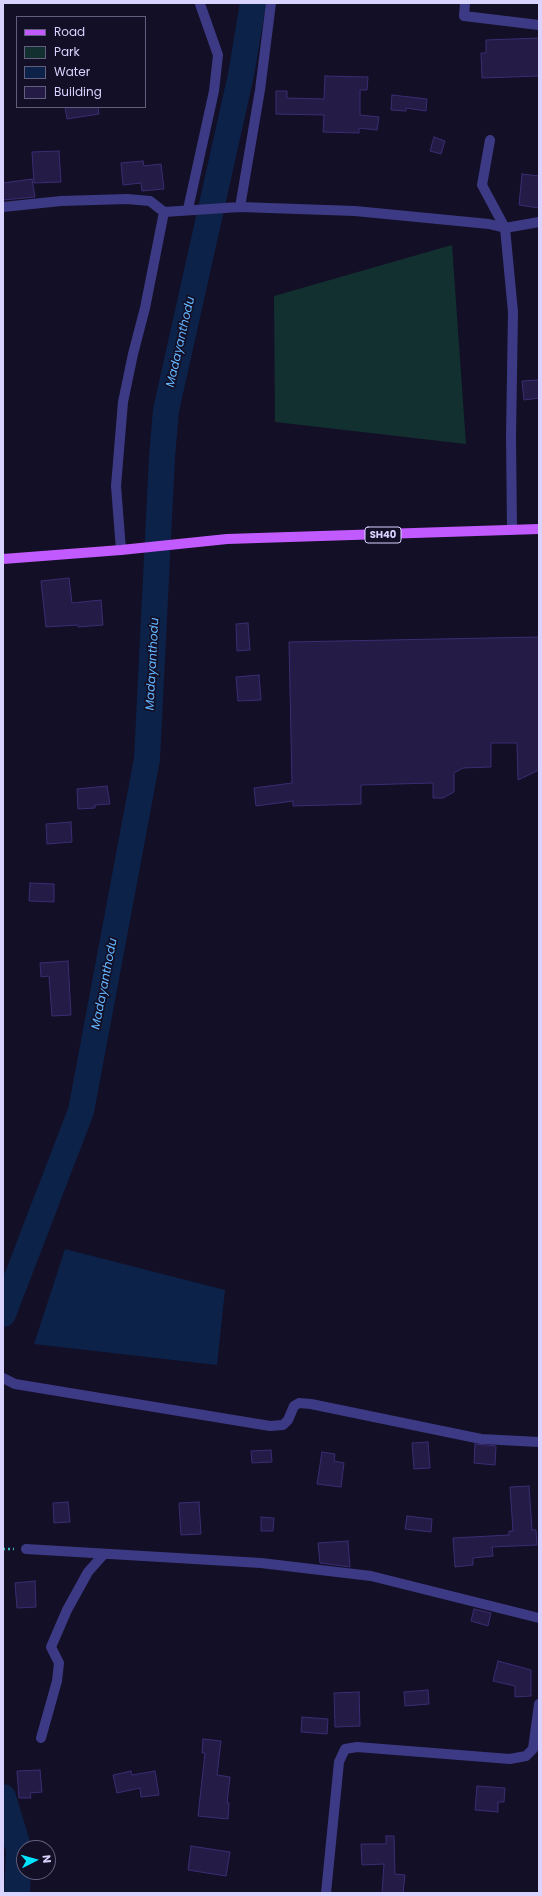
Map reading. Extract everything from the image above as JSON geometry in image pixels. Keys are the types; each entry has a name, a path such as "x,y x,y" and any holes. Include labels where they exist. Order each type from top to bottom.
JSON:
{"main road":[{"name":"SH40","path":"3,560 227,539 539,529"}],"street":[{"path":"240,206 260,90 271,3"},
{"path":"465,3 464,16 539,25"},
{"path":"188,209 214,91 218,55 200,4"},
{"path":"490,140 482,185 505,228 513,312 511,436 512,530"},
{"path":"3,206 60,201 127,199 150,201 164,212 240,206 355,211 489,224 505,228 539,222"},
{"path":"121,550 116,486 123,402 133,354 145,308 164,212"},
{"path":"3,1378 15,1384 270,1426 282,1425 288,1420 294,1406 299,1403 481,1439 539,1442"},
{"path":"26,1549 261,1563 371,1576 539,1618"},
{"path":"41,1738 57,1681 59,1663 51,1648 67,1610 88,1572 104,1554"},
{"path":"326,1893 339,1762 345,1748 364,1747 510,1759 526,1756 533,1749 539,1704"}],"green space":[{"path":"452,245 466,444 275,422 274,296"}],"water":[{"path":"65,1249 225,1290 217,1365 34,1344"}],"building":[{"path":"539,38 539,76 482,78 481,53 486,53 486,40"},
{"path":"325,76 368,77 367,90 360,90 360,115 379,117 377,130 359,128 359,133 323,132 324,115 276,114 276,91 287,91 287,98 324,99"},
{"path":"392,95 427,99 426,111 406,108 406,111 391,110"},
{"path":"65,108 98,108 99,114 67,119"},
{"path":"434,137 445,141 441,154 430,151"},
{"path":"59,151 61,182 34,183 32,152"},
{"path":"143,161 144,166 161,164 164,189 142,191 141,183 123,185 121,163"},
{"path":"522,174 539,176 539,208 519,205"},
{"path":"32,179 35,197 3,200 3,183"},
{"path":"539,380 539,398 524,400 522,381"},
{"path":"69,578 72,603 101,600 103,625 46,627 41,581"},
{"path":"248,623 250,650 237,651 236,624"},
{"path":"539,637 539,770 518,780 517,743 491,743 491,767 463,768 454,773 454,792 443,798 433,798 433,783 361,785 361,804 293,806 293,801 256,806 254,788 292,783 289,642"},
{"path":"259,675 261,700 238,701 236,677"},
{"path":"107,786 110,804 95,805 95,808 78,809 77,789"},
{"path":"71,822 72,842 47,844 46,824"},
{"path":"30,883 54,884 54,902 29,901"},
{"path":"68,961 71,1015 52,1016 49,976 41,977 40,963"},
{"path":"428,1442 430,1468 414,1469 412,1443"},
{"path":"475,1444 496,1446 495,1465 474,1463"},
{"path":"271,1450 272,1462 252,1463 251,1451"},
{"path":"322,1452 335,1454 334,1461 344,1463 341,1487 317,1484"},
{"path":"529,1486 532,1530 536,1530 537,1545 492,1547 493,1556 473,1558 473,1565 455,1567 453,1538 509,1535 509,1531 513,1531 510,1487"},
{"path":"68,1502 70,1522 54,1523 53,1503"},
{"path":"199,1502 201,1534 181,1535 179,1503"},
{"path":"407,1516 432,1519 431,1532 405,1529"},
{"path":"261,1517 274,1518 273,1531 261,1531"},
{"path":"348,1541 350,1567 320,1563 318,1543"},
{"path":"35,1581 36,1607 17,1608 15,1583"},
{"path":"474,1609 491,1613 488,1626 471,1621"},
{"path":"498,1661 531,1670 531,1696 515,1697 515,1686 493,1681"},
{"path":"428,1690 429,1704 405,1706 404,1692"},
{"path":"359,1692 360,1726 335,1727 334,1693"},
{"path":"302,1717 328,1719 327,1734 301,1732"},
{"path":"203,1739 221,1741 217,1775 230,1777 227,1803 229,1803 228,1819 198,1816 205,1753 202,1753"},
{"path":"40,1770 42,1792 30,1793 31,1798 19,1798 17,1771"},
{"path":"131,1771 132,1775 155,1771 159,1795 141,1797 140,1788 117,1793 113,1775"},
{"path":"477,1786 505,1788 504,1802 498,1802 498,1812 475,1810"},
{"path":"386,1836 394,1836 395,1874 405,1875 403,1893 382,1893 384,1864 362,1865 361,1844 386,1844"},
{"path":"191,1846 230,1852 226,1876 188,1870"}],"waterway":[{"name":"Madayanthodu","path":"3,1314 81,1111 147,759 162,457 166,410 241,75 253,3"},
{"name":"Madayanthodu","path":"3,1797 19,1850 17,1893"}]}
